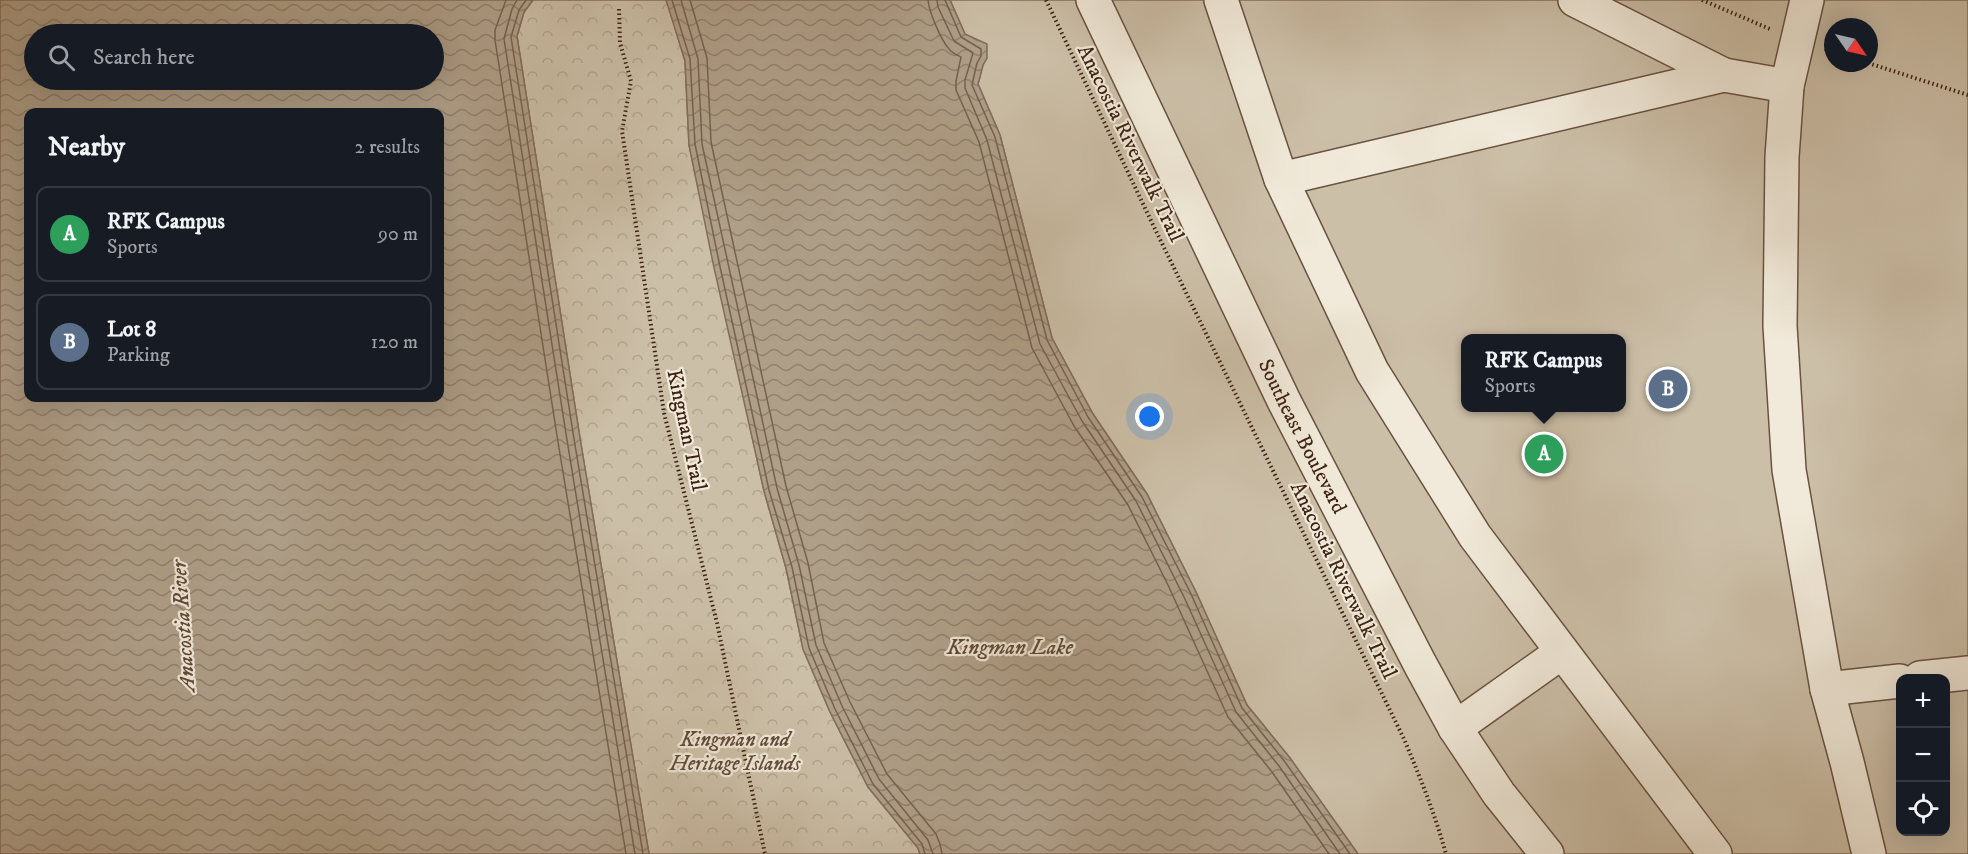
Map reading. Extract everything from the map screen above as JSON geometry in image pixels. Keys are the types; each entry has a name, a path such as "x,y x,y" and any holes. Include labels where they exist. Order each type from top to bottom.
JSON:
{"street":[{"name":"Southeast Boulevard","path":"1093,0 1284,401 1415,654 1455,728 1499,794 1547,854"},
{"path":"1221,0 1281,179 1372,371 1475,536 1715,854"},
{"path":"1575,0 1724,75 1786,86"},
{"path":"1807,0 1786,86 1782,157 1780,326 1789,470 1827,689 1869,854"},
{"path":"1281,179 1724,75"},
{"path":"1455,728 1562,652"},
{"path":"1950,675 1968,673"},
{"path":"1827,689 1896,681"}],"path":[{"name":"Anacostia Riverwalk Trail","path":"1046,0 1404,739 1430,803 1446,854"},
{"name":"Kingman Trail","path":"619,9 620,43 631,81 622,130 664,413 717,622 765,854"},
{"path":"1878,66 1968,95"}],"green space":[{"name":"Kingman and Heritage Islands","path":"533,0 666,0 685,61 689,145 764,491 786,568 803,649 830,712 868,787 918,848 920,854 649,854 580,438 517,36 524,12"},
{"path":"950,0 1968,0 1968,854 1358,854 1290,758 1247,705 1196,592 1147,494 1093,414 1052,338 1000,135 978,84 987,58 965,34"}],"water":[{"name":"Anacostia River","path":"0,0 533,0 524,12 517,36 580,438 649,854 0,854"},
{"name":"Kingman Lake","path":"666,0 950,0 965,34 987,44 987,58 978,84 1000,135 1052,338 1093,414 1147,494 1196,592 1247,705 1290,758 1358,854 920,854 918,848 868,787 830,712 803,649 786,568 764,491 713,263 689,145 685,61"}],"place":[{"name":"Lot 8","path":"1668,389"},
{"name":"RFK Campus","path":"1544,454"}]}
